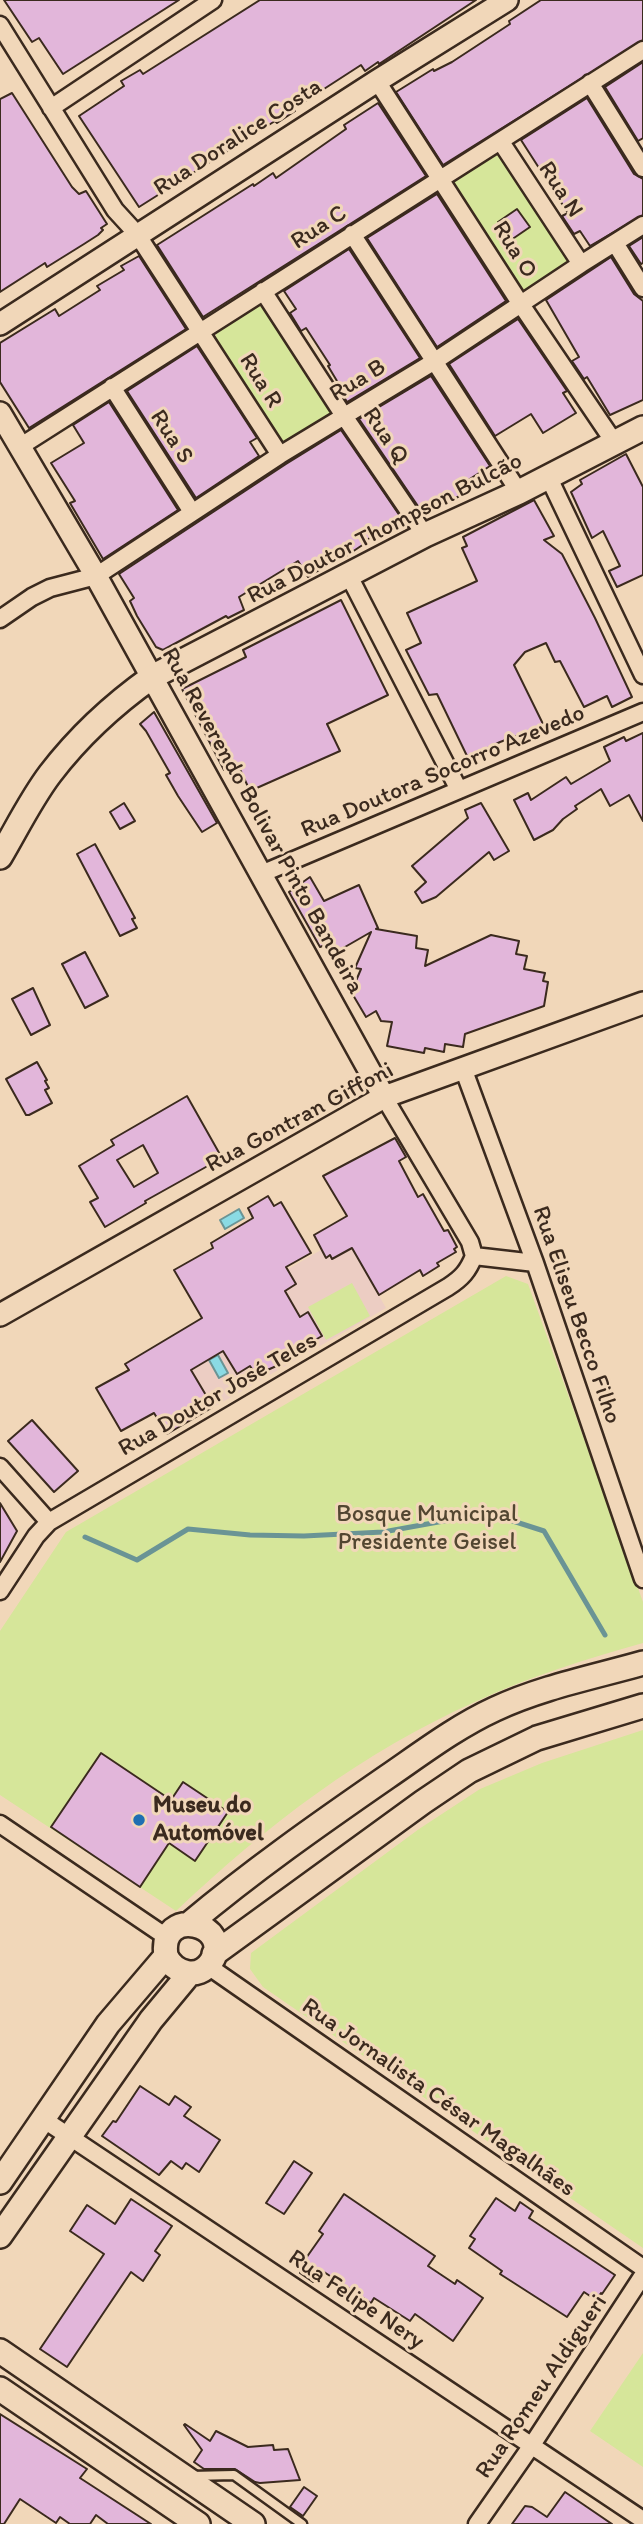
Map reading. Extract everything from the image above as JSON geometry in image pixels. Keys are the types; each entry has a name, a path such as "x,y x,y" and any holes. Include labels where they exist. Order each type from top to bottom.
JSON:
{"main road":[{"name":"Rua Doutor Thompson Bulcão","path":"0,857 49,775 78,741 124,697 152,677 425,535 519,492 643,429"},
{"path":"189,1924 233,1887 345,1805 459,1728 534,1693 643,1663"},
{"path":"0,2236 151,2020 204,1964 469,1771 537,1738 643,1706"},
{"path":"0,2182 108,2024 167,1947 177,1927 189,1924 201,1926 209,1933 215,1946 204,1964"},
{"path":"167,1947 175,1968 204,1964"},
{"path":"0,2351 253,2524"},
{"path":"0,2389 197,2523 214,2497"}],"street":[{"path":"51,108 213,0"},
{"name":"Rua Doralice Costa","path":"0,324 494,4"},
{"name":"Rua R","path":"0,24 115,210 137,234 280,455"},
{"name":"Rua C","path":"21,446 643,50"},
{"name":"Rua O","path":"377,81 442,178 520,303 614,442"},
{"path":"590,83 643,168"},
{"name":"Rua N","path":"500,142 581,264"},
{"name":"Rua B","path":"0,619 50,588 96,576 280,455 435,361 643,225"},
{"path":"352,234 519,492"},
{"path":"615,243 643,288"},
{"name":"Rua Q","path":"263,291 425,535"},
{"name":"Rua S","path":"112,387 192,512"},
{"name":"Rua Reverendo Bolivar Pinto Bandeira","path":"0,412 96,576 384,1097 470,1242 474,1256"},
{"path":"548,476 643,676"},
{"path":"348,574 459,790"},
{"name":"Rua Doutora Socorro Azevedo","path":"261,874 643,712"},
{"name":"Rua Gontran Giffoni","path":"0,1315 384,1097 643,1003"},
{"name":"Rua Eliseu Becco Filho","path":"463,1068 535,1263 643,1579"},
{"path":"474,1256 535,1263"},
{"name":"Rua Doutor José Teles","path":"0,1591 36,1536 49,1522 448,1287 469,1269 474,1256"},
{"path":"0,1467 49,1522"},
{"path":"0,1824 167,1947"},
{"name":"Rua Jornalista César Magalhães","path":"204,1964 643,2268"},
{"name":"Rua Felipe Nery","path":"43,2119 643,2520"},
{"name":"Rua Romeu Aldigueri","path":"477,2524 533,2445 643,2276"}],"lane":[{"path":"182,2476 234,2475 302,2524"}],"shaded area":[{"path":"345,1236 386,1308 167,1434 125,1364"}],"green space":[{"path":"496,149 568,257 568,266 522,294 452,186 453,180"},
{"path":"258,306 267,308 334,409 333,416 286,445 280,442 216,340 216,333"},
{"name":"Bosque Municipal Presidente Geisel","path":"506,1276 528,1284 643,1602 643,1643 517,1684 435,1721 394,1743 355,1767 281,1820 176,1911 0,1795 0,1631 66,1532"},
{"path":"352,1283 370,1316 326,1340 308,1307"},
{"path":"643,1730 643,2248 263,1987 250,1969 251,1953 419,1829 480,1789 542,1763"},
{"path":"643,2353 643,2467 590,2431"}],"water":[{"path":"239,1209 244,1218 225,1229 220,1220"},
{"path":"218,1355 228,1373 219,1378 209,1360"}],"building":[{"path":"4,0 179,0 63,74 39,38 32,42"},
{"path":"260,0 476,0 379,64 378,62 365,71 361,65 293,109 295,111 277,123 275,121 139,207 79,116 124,86 121,81 140,70 143,74"},
{"path":"541,0 643,0 643,40 443,165 396,92 433,69 434,71 452,62"},
{"path":"643,62 643,138 638,141 605,87"},
{"path":"12,93 72,187 79,194 86,191 107,224 101,228 103,230 98,235 84,244 47,267 45,263 0,292 0,99"},
{"path":"587,98 634,174 643,179 643,215 590,246 580,231 574,234 562,216 568,213 521,140"},
{"path":"378,103 426,176 203,317 157,245 253,184 254,186 273,173 276,178 346,129 344,125"},
{"path":"437,194 506,301 437,347 367,238"},
{"path":"517,209 530,227 511,240 498,222"},
{"path":"643,237 643,263 641,264 629,246"},
{"path":"349,249 420,358 347,402 328,366 330,365 306,328 301,331 290,313 296,309 284,291"},
{"path":"139,256 186,329 29,428 0,382 0,343 55,309 59,316 100,290 97,286 124,270 121,266"},
{"path":"611,257 634,294 643,301 643,400 610,415 587,377 584,379 572,361 579,357 546,300"},
{"path":"518,319 567,391 563,393 576,413 543,433 531,414 495,436 449,364"},
{"path":"197,346 257,438 250,442 259,456 196,498 127,391"},
{"path":"431,376 490,466 462,484 467,492 424,515 359,419"},
{"path":"109,402 178,510 103,559 70,503 75,501 51,463 84,443 73,425"},
{"path":"341,430 402,519 308,577 298,561 239,597 244,610 228,618 226,616 163,650 156,647 137,616 130,601 134,598 119,574"},
{"path":"626,454 643,487 643,575 617,587 609,571 620,566 603,531 592,538 571,492 582,484 580,480"},
{"path":"534,500 554,536 544,540 562,554 632,697 612,707 607,696 584,707 560,661 555,662 546,643 525,652 514,665 544,726 500,742 468,758 437,694 429,695 406,650 421,643 407,613 477,581 462,548 467,546 463,537"},
{"path":"341,600 388,695 327,724 340,751 250,791 238,765 224,770 182,689 246,657 243,650"},
{"path":"154,712 217,823 202,832 178,796 166,775 170,773 140,724"},
{"path":"643,733 643,821 629,795 610,806 601,789 575,806 577,809 553,830 534,840 514,800 528,793 531,800 566,777 571,784 610,761 604,747 624,737 626,741"},
{"path":"124,803 135,821 120,829 110,812"},
{"path":"481,803 509,851 494,860 489,852 436,897 422,903 415,892 426,882 412,866 468,818 465,810"},
{"path":"95,844 135,918 132,919 137,928 120,936 77,854"},
{"path":"310,877 324,901 359,885 378,928 376,929 417,936 416,948 428,950 425,966 491,935 519,941 516,954 527,956 524,969 545,973 543,981 548,982 544,1006 465,1034 463,1047 445,1044 444,1052 425,1048 424,1053 387,1046 392,1022 381,1021 376,1011 366,1017 353,995 361,969 355,968 371,932 331,955 325,945 320,947 289,892"},
{"path":"85,952 108,996 85,1008 62,964"},
{"path":"33,988 50,1025 31,1035 12,999"},
{"path":"37,1062 47,1080 45,1081 49,1088 45,1090 52,1103 26,1115 6,1079"},
{"path":"187,1096 222,1158 105,1227 90,1202 98,1198 79,1166 114,1145 111,1140","holes":["143,1145 158,1173 134,1187 117,1160"]},
{"path":"395,1138 406,1157 399,1161 418,1197 423,1194 444,1231 448,1230 457,1247 454,1249 456,1252 437,1263 439,1266 423,1276 420,1270 379,1295 352,1248 332,1259 330,1255 326,1258 314,1235 347,1216 323,1176"},
{"path":"268,1196 274,1206 281,1202 311,1253 286,1267 296,1284 285,1291 300,1317 308,1312 322,1336 291,1354 293,1357 256,1375 250,1366 237,1374 223,1351 191,1370 213,1407 167,1434 154,1413 121,1431 96,1388 129,1370 125,1364 202,1318 174,1270 213,1248 211,1243 253,1218 248,1208"},
{"path":"32,1420 78,1471 54,1492 8,1441"},
{"path":"0,1503 17,1531 0,1562"},
{"name":"Museu do Automóvel","path":"101,1753 171,1800 183,1782 228,1812 195,1861 169,1843 140,1887 51,1827"},
{"path":"140,2086 169,2105 175,2096 191,2107 184,2116 220,2140 199,2172 186,2163 182,2169 171,2161 159,2175 102,2136 113,2121 116,2122"},
{"path":"294,2161 312,2173 284,2214 266,2203"},
{"path":"344,2194 435,2256 428,2266 455,2284 457,2280 483,2298 453,2341 415,2314 410,2321 374,2298 371,2303 321,2270 313,2282 300,2273 307,2263 304,2261 323,2234 319,2231"},
{"path":"496,2198 515,2211 520,2202 533,2211 529,2218 615,2275 602,2294 596,2300 584,2292 567,2317 500,2274 502,2271 469,2248 475,2239 470,2236"},
{"path":"131,2199 172,2226 155,2251 160,2255 143,2281 131,2272 67,2367 40,2349 104,2254 70,2231 87,2205 115,2224"},
{"path":"0,2414 87,2469 80,2478 151,2524 108,2524 96,2515 90,2524 70,2524 60,2517 56,2523 20,2499 4,2524 0,2524"},
{"path":"185,2424 210,2441 216,2431 248,2447 273,2445 274,2450 288,2449 300,2480 260,2483 235,2469 204,2469 194,2462 202,2450"},
{"path":"304,2487 317,2496 303,2516 290,2507"},
{"path":"565,2492 612,2524 512,2524 525,2506 532,2507 547,2517"}],"waterway":[{"path":"85,1537 137,1560 188,1529 250,1535 304,1536 383,1532 488,1513 544,1531 605,1635"}],"place":[{"name":"Museu do Automóvel","path":"139,1820"}]}
